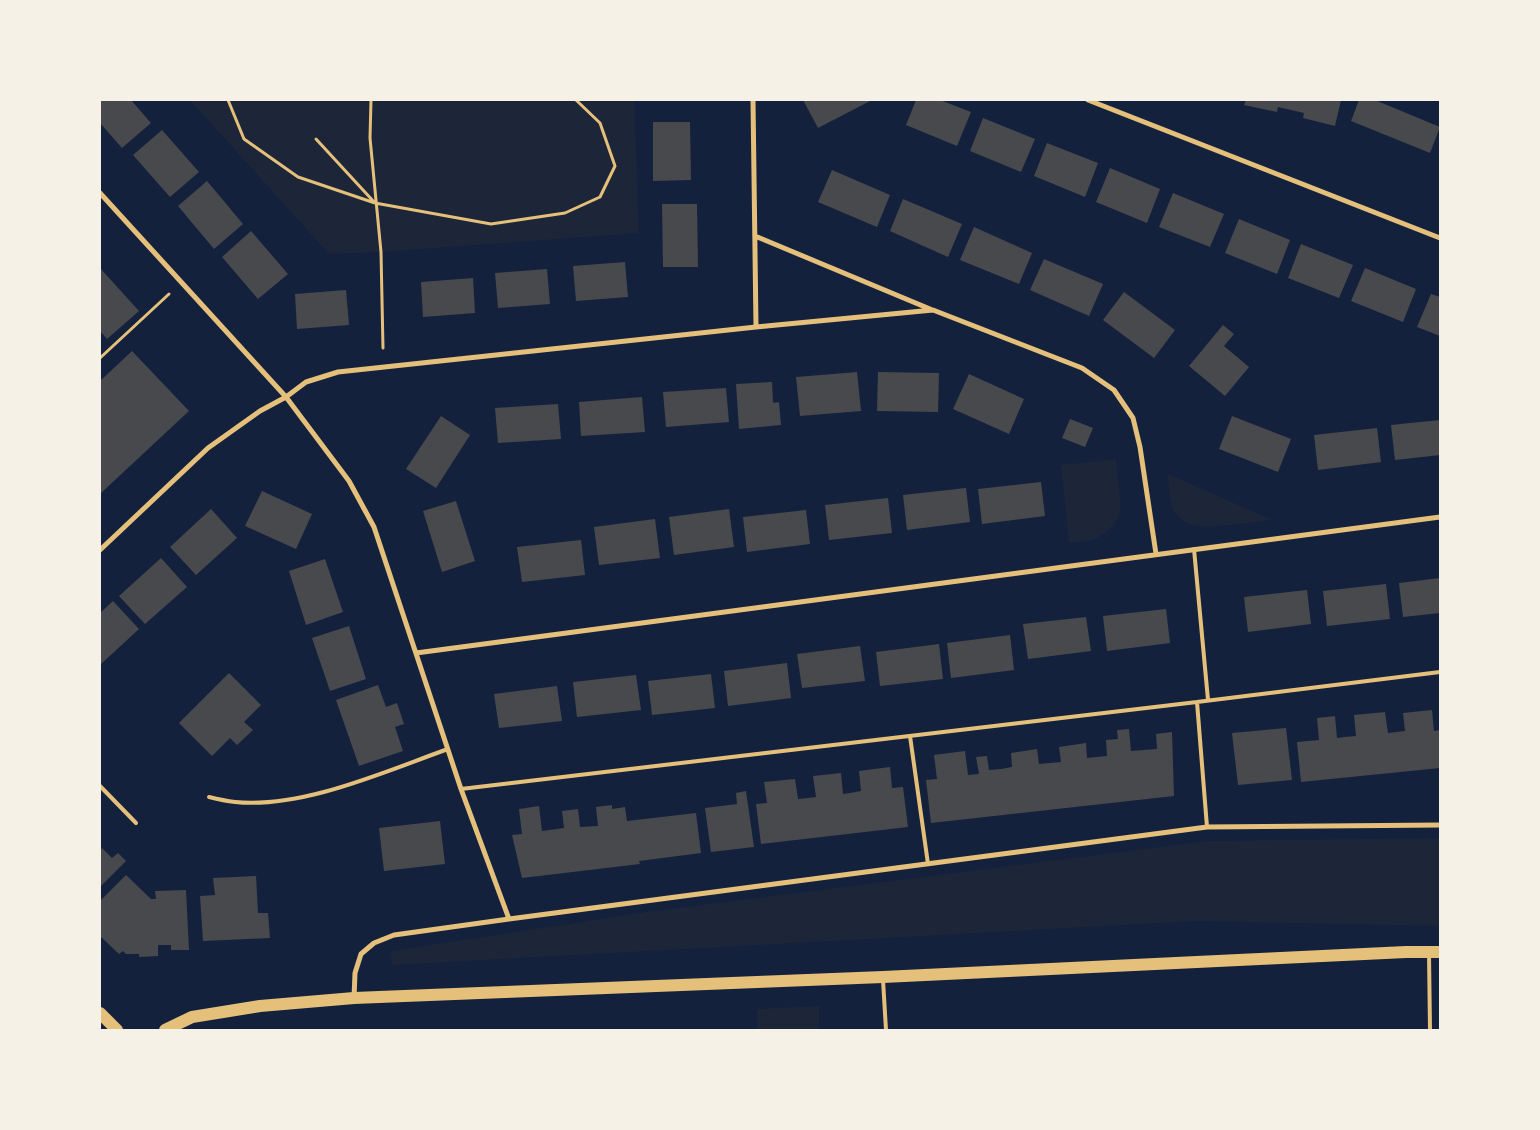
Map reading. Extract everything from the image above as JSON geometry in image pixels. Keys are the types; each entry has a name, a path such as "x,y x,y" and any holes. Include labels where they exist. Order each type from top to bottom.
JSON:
{"main road":[{"path":"165,1030 192,1016 260,1006 354,998 883,977 1435,952"},
{"path":"100,1013 117,1030"}],"street":[{"path":"754,100 756,327"},
{"path":"1090,100 1440,238"},
{"path":"100,193 286,397 349,481 374,527 461,789 509,918"},
{"path":"755,236 933,310 1082,368 1114,390 1132,418 1135,428 1156,554"},
{"path":"100,550 208,448 260,411 286,397 306,382 338,372 933,310"},
{"path":"416,653 1440,517"},
{"path":"354,998 355,973 361,954 374,943 394,935 509,918 1208,827 1440,825"}],"lane":[{"path":"1194,549 1208,700"},
{"path":"461,789 1440,672"},
{"path":"1197,702 1208,827"},
{"path":"910,736 928,864"},
{"path":"209,797 235,802 272,802 331,790 448,749"},
{"path":"100,786 136,822"},
{"path":"1430,1030 1435,952"},
{"path":"883,977 886,1030"}],"path":[{"path":"228,100 244,139 298,177 375,203 492,224 565,213 600,197 615,166 600,123 576,100"},
{"path":"370,100 370,138 381,252 384,368"},
{"path":"316,139 375,203"},
{"path":"101,357 182,281"}],"shaded area":[{"path":"190,100 634,100 639,233 381,252 329,254"},
{"path":"1116,459 1120,504 1119,515 1113,525 1099,537 1086,541 1069,542 1061,465"},
{"path":"1168,474 1272,520 1214,526 1190,524 1180,518 1173,509"},
{"path":"1440,838 1440,926 1196,921 392,965 391,951 647,912 1207,841"},
{"path":"819,1006 819,1030 758,1030 757,1009"}],"building":[{"path":"100,100 131,100 151,123 122,148 100,123"},
{"path":"803,100 872,100 818,128"},
{"path":"916,100 940,100 971,112 957,146 906,125"},
{"path":"1246,100 1341,100 1335,126 1303,118 1304,113 1278,107 1277,112 1244,105"},
{"path":"1359,100 1375,100 1440,127 1430,153 1351,121"},
{"path":"983,118 1035,139 1021,172 970,151"},
{"path":"653,122 690,122 691,180 653,181"},
{"path":"162,130 199,172 170,197 133,155"},
{"path":"1047,143 1098,163 1085,197 1034,176"},
{"path":"1110,168 1160,189 1147,223 1096,202"},
{"path":"832,170 890,195 877,227 818,202"},
{"path":"207,181 243,224 214,249 178,206"},
{"path":"1173,193 1224,214 1210,247 1159,227"},
{"path":"903,199 962,224 948,257 890,231"},
{"path":"662,204 697,204 698,267 663,267"},
{"path":"1239,219 1290,240 1277,274 1225,253"},
{"path":"974,227 1032,253 1019,284 960,260"},
{"path":"251,231 288,274 258,299 222,257"},
{"path":"1301,244 1353,265 1339,298 1288,278"},
{"path":"1044,259 1103,284 1089,316 1030,290"},
{"path":"625,262 628,297 576,301 573,266"},
{"path":"100,268 139,311 107,339 100,331"},
{"path":"1365,268 1416,289 1403,322 1351,301"},
{"path":"547,269 550,304 498,308 495,273"},
{"path":"473,278 475,313 423,317 421,282"},
{"path":"346,290 349,325 297,329 295,294"},
{"path":"1124,292 1175,330 1154,358 1103,320"},
{"path":"1431,294 1440,297 1440,336 1417,327"},
{"path":"1223,325 1234,334 1224,346 1249,367 1225,396 1189,366"},
{"path":"132,351 189,411 100,494 100,381"},
{"path":"857,372 861,411 800,416 796,377"},
{"path":"878,372 939,373 938,412 877,411"},
{"path":"969,374 1024,399 1009,434 953,409"},
{"path":"772,382 773,403 779,402 781,425 739,429 736,384"},
{"path":"726,388 729,422 666,427 663,392"},
{"path":"642,397 645,432 581,436 579,402"},
{"path":"558,404 561,439 498,443 495,408"},
{"path":"441,416 470,435 436,488 406,469"},
{"path":"1232,416 1291,439 1278,472 1219,449"},
{"path":"1070,419 1093,428 1085,447 1062,438"},
{"path":"1440,420 1440,455 1395,460 1391,425"},
{"path":"1377,428 1381,462 1318,470 1314,435"},
{"path":"1041,482 1045,516 982,524 978,489"},
{"path":"966,488 970,522 907,530 903,495"},
{"path":"262,491 312,514 296,549 245,526"},
{"path":"888,498 892,533 829,540 825,505"},
{"path":"456,501 475,561 442,572 423,511"},
{"path":"211,509 237,538 196,575 170,547"},
{"path":"729,509 734,547 674,555 669,517"},
{"path":"806,510 810,544 747,552 743,517"},
{"path":"655,519 660,558 599,565 594,527"},
{"path":"581,540 585,575 522,582 517,547"},
{"path":"161,558 187,587 145,624 119,596"},
{"path":"325,559 343,612 306,625 289,571"},
{"path":"1440,578 1440,613 1403,617 1399,583"},
{"path":"1386,584 1390,619 1327,626 1323,591"},
{"path":"1307,590 1311,624 1248,632 1244,597"},
{"path":"113,601 139,629 100,665 100,613"},
{"path":"1166,609 1170,643 1107,651 1103,616"},
{"path":"1086,617 1091,651 1028,659 1023,624"},
{"path":"349,626 366,679 330,691 312,638"},
{"path":"1010,635 1014,670 951,678 947,643"},
{"path":"939,644 943,679 880,686 876,652"},
{"path":"860,646 865,681 802,688 797,654"},
{"path":"787,663 791,698 728,706 724,671"},
{"path":"229,673 261,705 244,722 253,730 237,745 230,738 212,756 179,723"},
{"path":"711,674 715,708 652,715 648,681"},
{"path":"636,675 641,710 577,717 573,682"},
{"path":"378,685 386,707 397,703 404,724 395,727 403,751 359,766 336,700"},
{"path":"557,686 562,721 499,728 494,694"},
{"path":"1432,710 1434,731 1440,730 1440,768 1301,782 1297,742 1319,740 1317,718 1335,716 1337,738 1356,736 1354,715 1385,712 1388,733 1405,731 1403,713"},
{"path":"1286,728 1292,780 1238,785 1232,733"},
{"path":"1129,729 1131,751 1157,749 1156,734 1172,732 1174,796 931,823 926,780 937,779 934,755 965,751 968,775 979,774 976,757 987,756 989,770 1012,767 1011,753 1037,749 1039,764 1061,762 1059,747 1086,743 1087,758 1107,756 1106,740 1118,739 1117,730"},
{"path":"890,767 892,788 903,787 908,827 761,844 756,804 767,803 764,782 795,779 798,799 808,798 816,797 813,776 841,773 843,794 861,791 859,771"},
{"path":"746,791 754,847 711,852 705,808 737,804 736,793"},
{"path":"612,805 612,809 625,807 627,821 696,813 701,853 639,861 640,864 522,878 512,835 522,834 519,809 539,806 542,831 564,828 562,811 578,809 580,827 598,826 596,807"},
{"path":"440,821 445,864 384,871 379,828"},
{"path":"102,848 112,858 118,853 126,861 100,887 100,851"},
{"path":"126,875 151,899 156,899 155,891 186,890 189,950 171,950 171,945 158,945 158,956 139,957 139,954 126,954 123,951 119,954 100,936 100,901"},
{"path":"256,876 258,913 268,913 270,938 203,941 200,896 215,895 213,878"}]}
